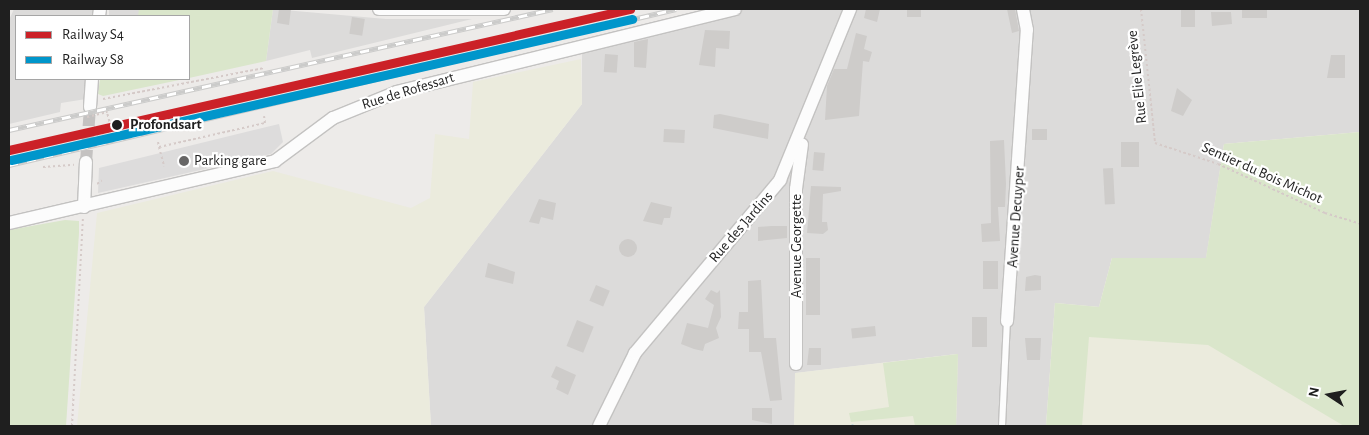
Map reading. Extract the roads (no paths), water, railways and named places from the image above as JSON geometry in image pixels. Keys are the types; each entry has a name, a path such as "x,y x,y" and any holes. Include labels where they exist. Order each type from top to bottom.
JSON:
{"street":[{"path":"379,9 504,9"},
{"name":"Rue de Rofessart","path":"9,223 275,161 333,118 396,92 735,9"},
{"name":"Rue des Jardins","path":"599,426 635,353 770,195 804,128 850,9"},
{"name":"Avenue Decuyper","path":"1006,321 1026,47 1023,9"},
{"path":"89,109 92,80"},
{"name":"Avenue Georgette","path":"796,364 796,189 804,128"},
{"path":"82,163 84,207"}],"lane":[{"name":"Avenue Decuyper","path":"1002,426 1006,321"}],"tunnel":[{"path":"86,162 90,107"}],"railway":[{"path":"9,130 553,9"},
{"path":"9,165 676,9"}],"rail line":[{"name":"S4","path":"9,150 630,9"},
{"name":"S8","path":"11,160 632,19"}],"place":[{"name":"Profondsart","path":"117,125"},
{"name":"Parking gare","path":"184,161"}]}
